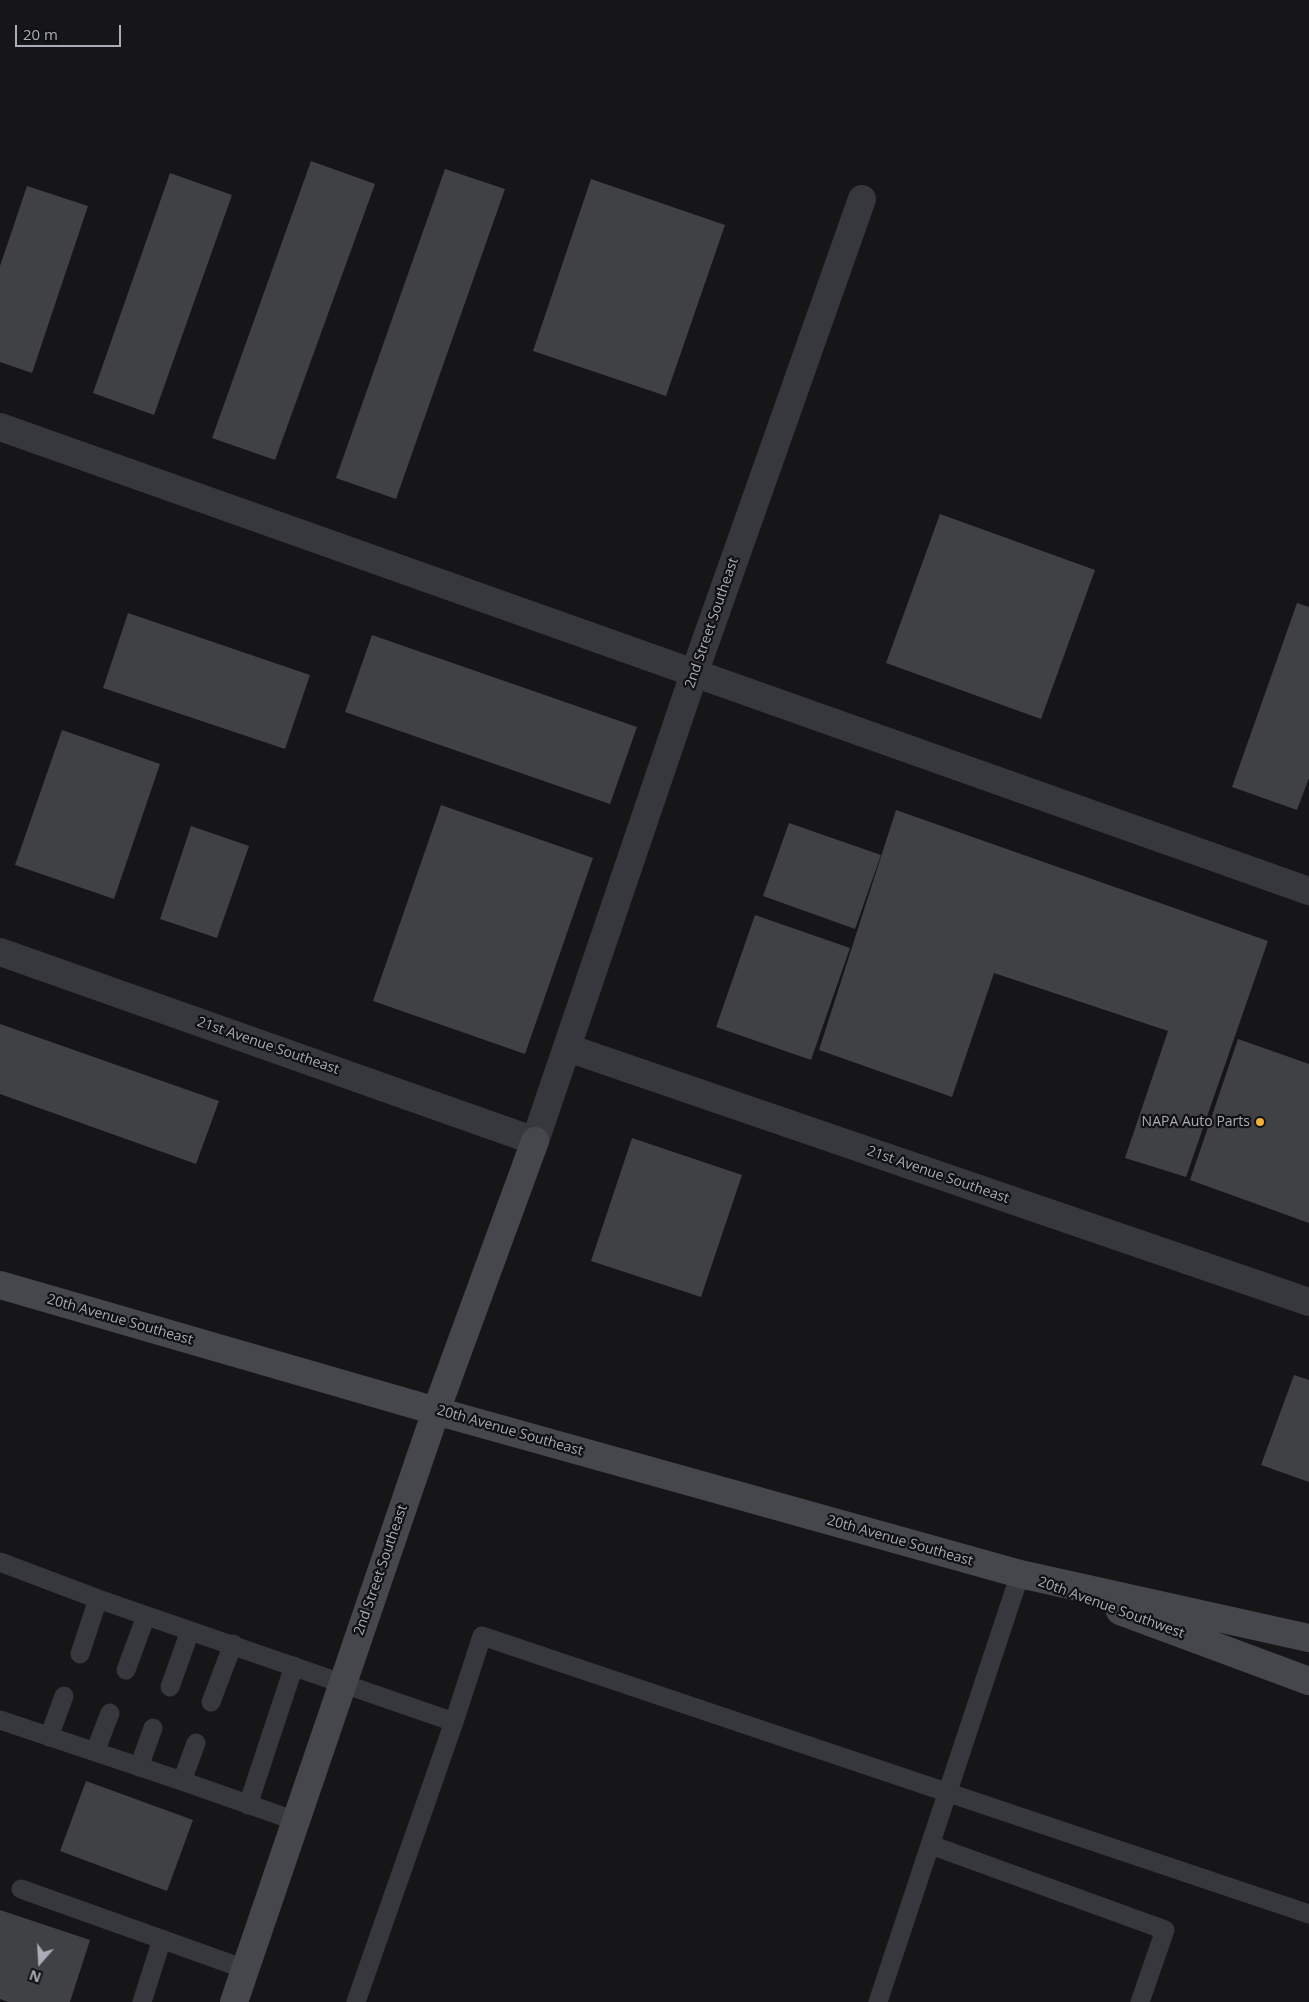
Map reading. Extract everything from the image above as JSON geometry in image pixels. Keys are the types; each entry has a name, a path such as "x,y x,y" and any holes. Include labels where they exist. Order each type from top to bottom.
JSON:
{"street":[{"name":"2nd Street Southeast","path":"234,2002 436,1411 536,1141 694,674 862,200"},
{"path":"0,427 1309,891"},
{"name":"21st Avenue Southeast","path":"0,952 536,1141"},
{"name":"21st Avenue Southeast","path":"568,1048 1309,1302"},
{"name":"20th Avenue Southeast","path":"0,1286 436,1411 1020,1574"},
{"name":"20th Avenue Southwest","path":"1020,1574 1309,1638"},
{"name":"20th Avenue Southwest","path":"1020,1574 1309,1681"}],"lane":[{"path":"0,1562 146,1616 233,1644 454,1722"},
{"path":"878,2002 1020,1574"},
{"path":"80,1654 98,1599"},
{"path":"126,1670 146,1616"},
{"path":"170,1686 190,1631"},
{"path":"356,2002 454,1722 482,1636 947,1794 1309,1914"},
{"path":"212,1702 233,1644"},
{"path":"248,1805 294,1666"},
{"path":"50,1737 64,1696"},
{"path":"95,1752 110,1713"},
{"path":"0,1720 296,1821"},
{"path":"139,1766 153,1728"},
{"path":"182,1781 196,1744"},
{"path":"931,1845 1165,1930 1140,2002"},
{"path":"21,1889 245,1969"},
{"path":"142,2002 162,1939"}],"building":[{"path":"311,161 375,184 275,460 212,438"},
{"path":"445,169 505,189 396,499 336,478"},
{"path":"170,173 232,195 154,415 93,393"},
{"path":"591,179 725,225 666,396 533,351"},
{"path":"27,186 88,206 32,373 0,362 0,266"},
{"path":"940,514 1095,570 1041,719 886,663"},
{"path":"1297,603 1309,607 1309,778 1297,810 1232,787"},
{"path":"128,613 310,675 285,749 103,688"},
{"path":"372,635 637,727 610,804 345,712"},
{"path":"62,730 160,764 114,899 15,865"},
{"path":"441,805 593,858 525,1054 373,1001"},
{"path":"896,810 1268,941 1186,1177 1125,1158 1168,1031 994,973 952,1097 819,1050"},
{"path":"789,823 881,855 855,929 763,896"},
{"path":"191,826 249,846 217,938 160,919"},
{"path":"755,915 850,948 811,1060 716,1027"},
{"path":"0,1024 219,1101 196,1164 0,1094"},
{"name":"NAPA Auto Parts","path":"1238,1039 1309,1064 1309,1223 1190,1180"},
{"path":"632,1138 742,1175 701,1297 591,1261"},
{"path":"1294,1375 1309,1380 1309,1482 1261,1465"},
{"path":"86,1781 193,1820 167,1891 60,1851"},
{"path":"0,1910 90,1940 70,2002 8,2002 0,1999"}],"place":[{"name":"NAPA Auto Parts","path":"1260,1122"}]}
